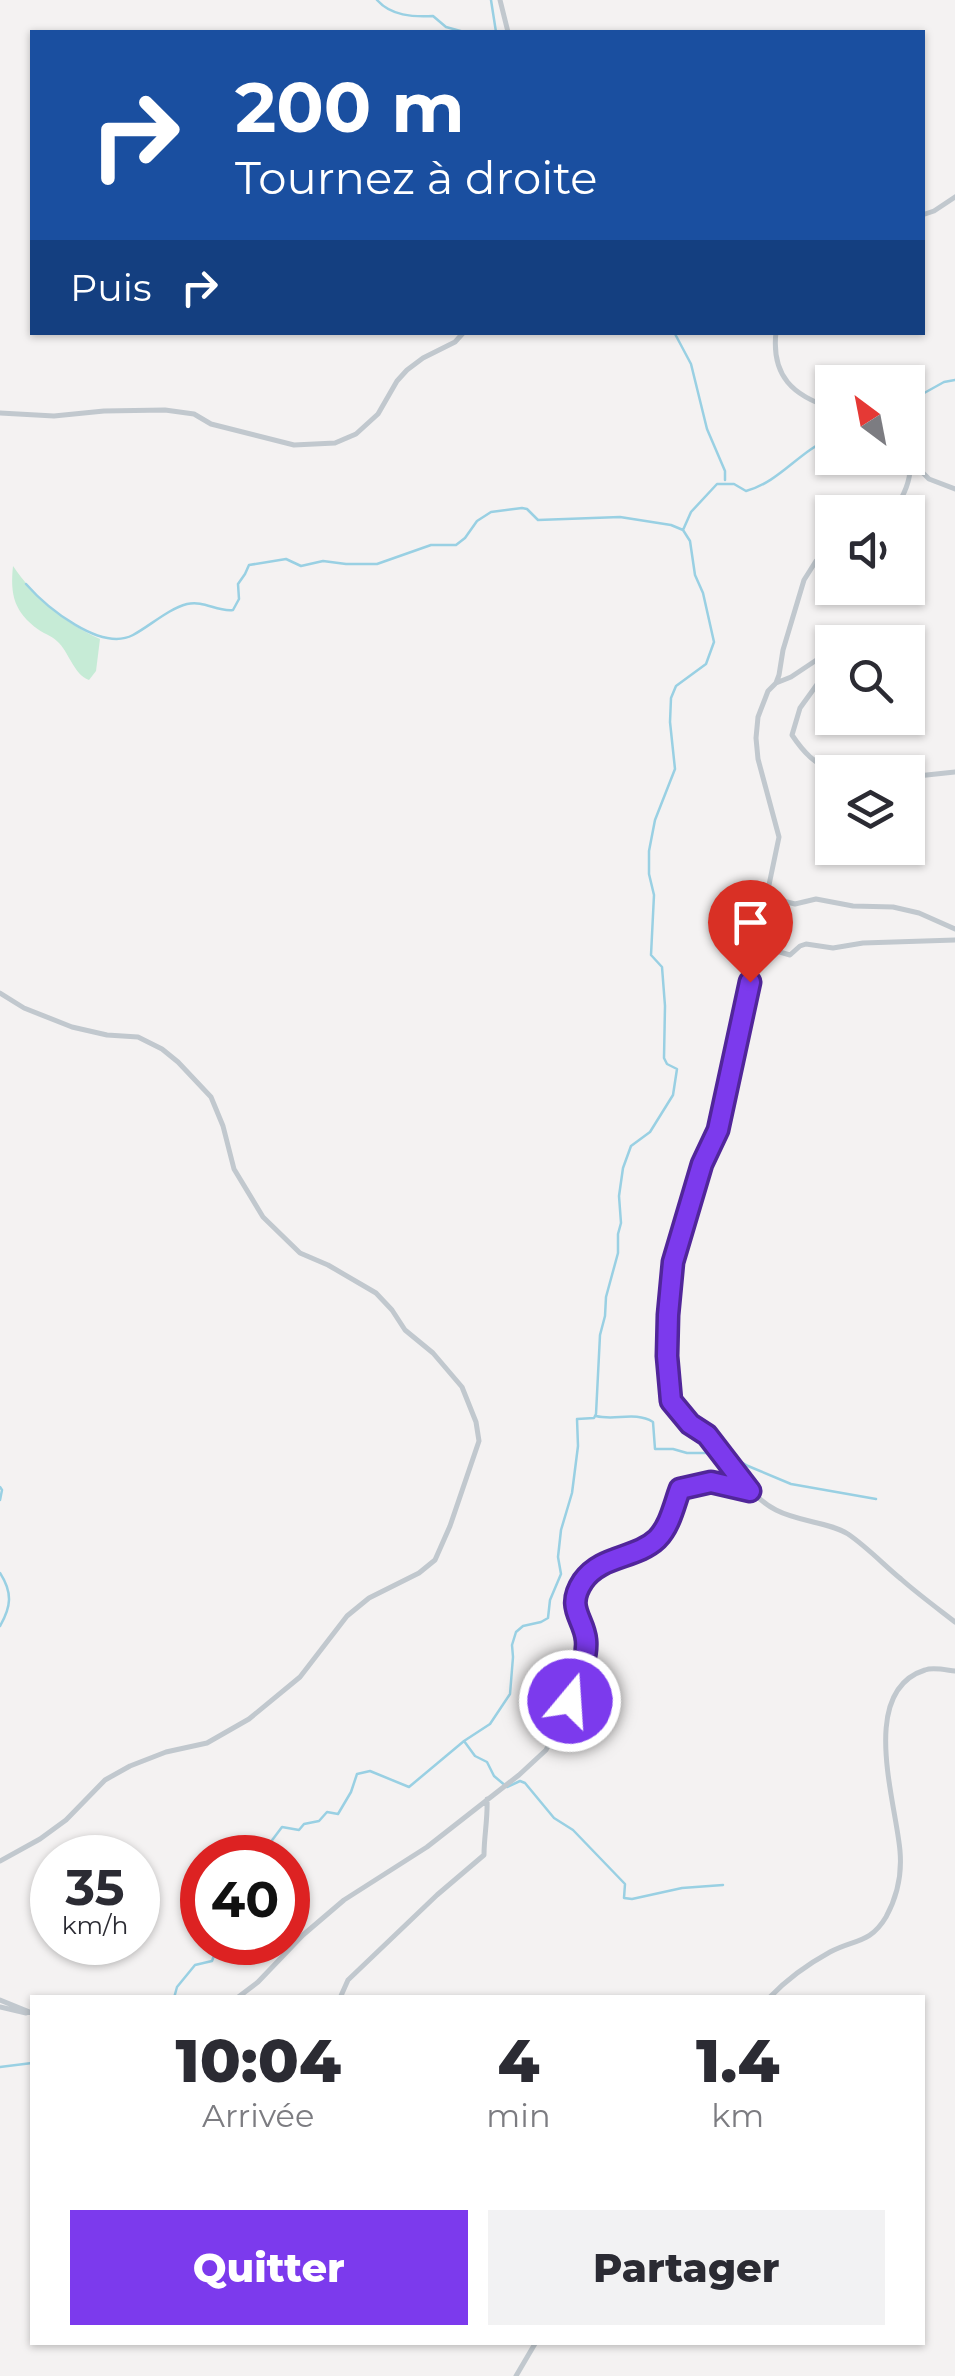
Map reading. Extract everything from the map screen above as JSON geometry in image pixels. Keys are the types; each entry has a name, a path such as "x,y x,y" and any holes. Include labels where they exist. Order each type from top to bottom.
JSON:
{"street":[{"path":"500,0 508,30"},
{"path":"925,214 955,197"},
{"path":"0,414 54,416 166,410 194,414 211,424 294,445 335,443 356,434 378,414 408,370 461,335"},
{"path":"776,335 776,361 786,381 793,390 815,401"},
{"path":"925,474 955,490"},
{"path":"776,683 800,588 815,565"},
{"path":"815,764 792,735 800,708 826,672 818,660 768,690 758,716 758,759 779,837 718,1130 702,1164 673,1262 667,1356 671,1401 690,1424 707,1435 750,1491 772,1508 851,1536 955,1622"},
{"path":"925,775 955,772"},
{"path":"767,896 795,904 816,900 893,907 955,929"},
{"path":"758,946 790,954 806,944 833,948 955,940"},
{"path":"0,993 24,1008 72,1027 138,1038 178,1062 211,1097 234,1169 263,1217 300,1253 376,1293 405,1330 433,1353 462,1387 479,1441 434,1560 419,1573 368,1598 347,1616 300,1677 250,1719 207,1743 166,1752 105,1780 66,1820 0,1861"},
{"path":"241,1995 344,1900 427,1847 546,1750 570,1701 585,1655 586,1638 575,1614 585,1578 606,1561 657,1539 667,1526 680,1489 711,1482 750,1491"},
{"path":"772,1995 826,1954 875,1934 885,1918 900,1876 886,1721 896,1691 906,1680 927,1668 955,1670"},
{"path":"341,1995 348,1980 436,1894 484,1855 487,1799"},
{"path":"0,2004 30,2013"},
{"path":"516,2376 534,2345"}],"green space":[{"path":"13,566 52,608 100,639 96,671 89,680 57,641 39,630 19,609 13,594"}],"waterway":[{"path":"377,0 396,12 433,16 457,30"},
{"path":"491,0 496,30"},
{"path":"676,335 691,364 725,480"},
{"path":"925,393 955,380"},
{"path":"683,530 691,512 717,484 734,484 746,491 758,487 815,447"},
{"path":"26,584 75,625 106,638 120,639 187,604 233,610 239,599 238,584 249,565 286,559 301,566 323,561 377,564 431,545 456,545 477,521 491,512 522,508 538,520 620,517 683,530 690,541 714,642 706,664 676,686 671,698 675,769 655,820 649,851 654,895 651,955 662,967 664,1058 677,1069 673,1095 650,1132 631,1146 623,1168 618,1253 600,1335 596,1414 594,1418 577,1419 572,1493 558,1557 561,1574 550,1600 548,1618 516,1632 510,1694 490,1724 409,1787 370,1771 357,1774 338,1814 327,1812 319,1821 304,1824 299,1830 282,1827 276,1835"},
{"path":"596,1416 639,1417 653,1422 655,1449 719,1453"},
{"path":"726,1453 791,1484 876,1499"},
{"path":"0,1487 0,1500"},
{"path":"0,1573 9,1600 0,1626"},
{"path":"464,1741 507,1787 520,1781 525,1783 554,1818 573,1830 625,1884 624,1898 723,1885"},
{"path":"175,1995 195,1965"},
{"path":"0,2067 30,2063"}],"route":[{"path":"570,1701 585,1655 586,1638 575,1614 585,1578 606,1561 657,1539 667,1526 680,1489 711,1482 750,1491 722,1452 671,1401 667,1356 673,1262 702,1164 718,1130 750,982"}]}
